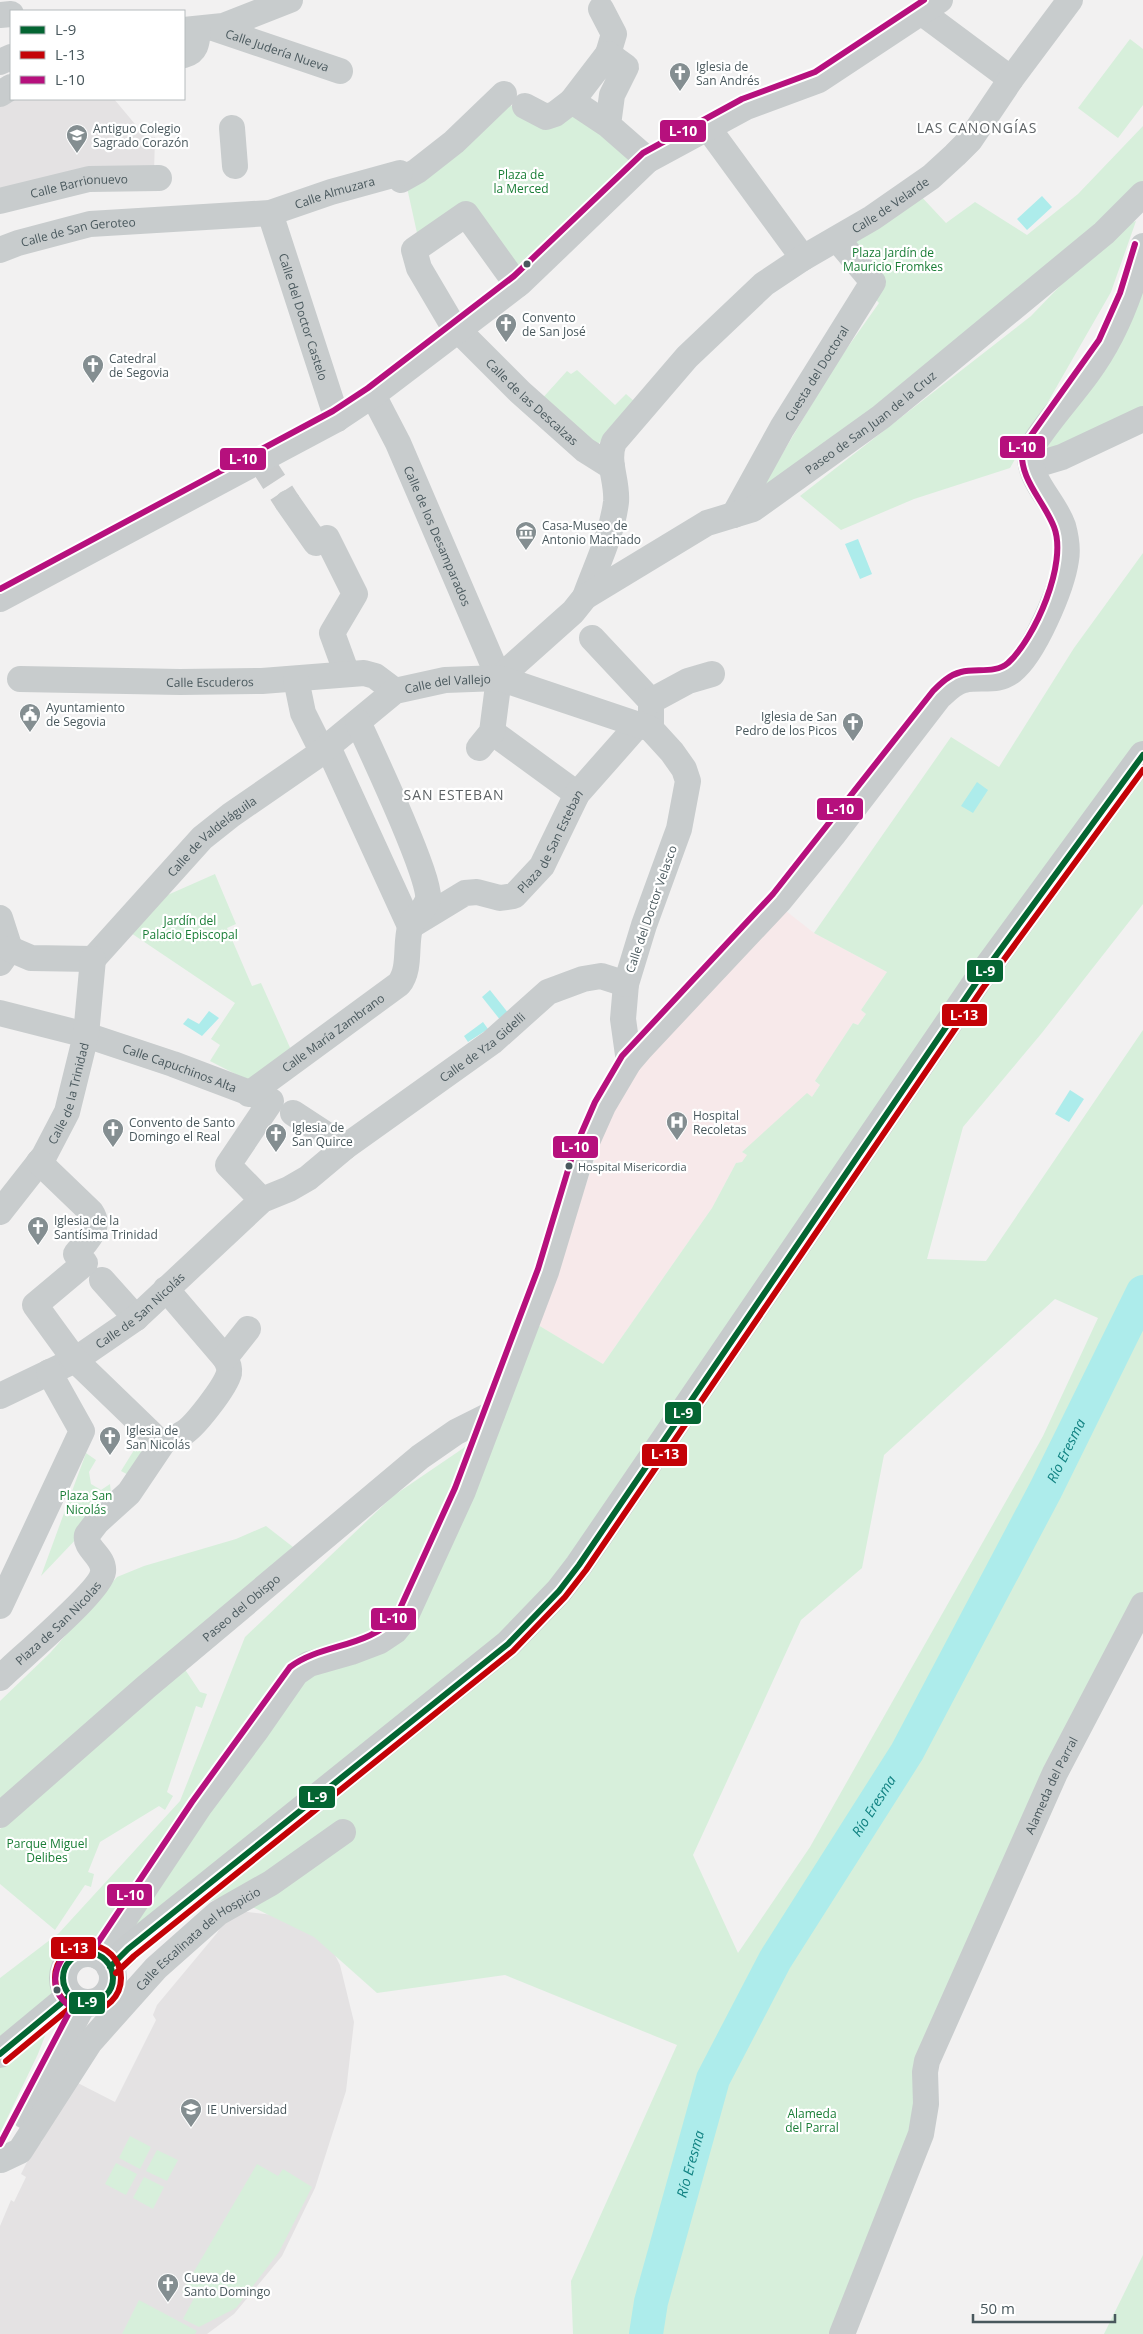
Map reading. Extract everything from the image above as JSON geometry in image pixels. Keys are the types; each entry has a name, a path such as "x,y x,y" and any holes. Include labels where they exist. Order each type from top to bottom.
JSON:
{"main road":[{"path":"104,1962 128,1949 508,1644 559,1592 681,1419 976,983 1143,755"},
{"path":"0,2054 77,1999 98,2001 106,1995 111,1985 104,1962 91,1954 80,1955 68,1963 63,1980 77,1999"}],"street":[{"name":"Calle de Velarde","path":"613,454 687,357 764,284 931,177 954,156 970,140 1011,79 1070,0"},
{"path":"185,55 191,53 195,47 198,29 259,14 288,1"},
{"path":"0,599 337,419 373,395 517,285 648,160 746,107 818,80 930,6 1011,79"},
{"path":"602,8 614,34 608,54 572,101 608,125 648,160"},
{"name":"Calle Judería Nueva","path":"198,29 340,71"},
{"path":"608,54 626,67 612,95 608,125"},
{"name":"Calle Almuzara","path":"238,210 270,213 331,192 401,177 417,171 454,142 514,100 546,116 554,114 572,101"},
{"path":"232,128 234,166"},
{"path":"708,128 803,258"},
{"name":"Calle Barrionuevo","path":"0,201 89,179 159,178"},
{"name":"Paseo de San Juan de la Cruz","path":"579,605 707,523 753,509 881,417 1104,233 1143,194"},
{"name":"Calle de San Geroteo","path":"0,250 18,243 90,224 159,220 238,210"},
{"name":"Calle del Doctor Castelo","path":"270,213 337,419"},
{"path":"459,330 448,318 419,268 414,250 466,214 517,285"},
{"name":"Cuesta del Doctoral","path":"734,515 782,428 873,282 837,239"},
{"path":"104,1962 199,1807 256,1732 296,1673 309,1664 351,1652 380,1641 400,1626 463,1491 546,1272 591,1130 630,1062 666,1020 708,979 780,900 939,697 954,684 964,680 990,680 1012,672 1025,656 1045,624 1066,560 1067,542 1062,524 1037,481 1032,466 1030,450 1088,372 1121,318 1136,275 1143,246"},
{"name":"Calle de las Descalzas","path":"459,330 520,392 592,456 613,454"},
{"name":"Calle de los Desamparados","path":"373,395 398,443 499,678"},
{"path":"1032,466 1062,457 1143,419"},
{"path":"579,605 613,519 616,487 613,454"},
{"path":"288,503 316,543 327,538 355,594 332,633 347,674"},
{"name":"Calle del Vallejo","path":"485,740 499,678 579,605"},
{"path":"592,638 651,701"},
{"name":"Calle Escuderos","path":"20,679 180,682 296,679 347,674 369,674 395,691"},
{"path":"577,794 644,727 651,701 688,681 712,674"},
{"path":"499,678 644,727"},
{"name":"Calle del Vallejo","path":"395,691 444,680 499,678"},
{"path":"296,679 303,713 325,749 410,926 426,906 428,888 358,722"},
{"name":"Calle de Valdeláguila","path":"93,959 202,838 231,815 325,749 395,691"},
{"name":"Calle del Doctor Velasco","path":"630,1062 623,1019 626,984 644,925 679,829 688,781 684,769 644,727"},
{"name":"Plaza de San Esteban","path":"410,926 465,894 477,892 500,898 514,896 542,866 577,794 485,740"},
{"path":"0,918 13,956 93,959"},
{"name":"Calle María Zambrano","path":"262,1200 228,1165 271,1103 399,984 406,964 410,926"},
{"name":"Calle de la Trinidad","path":"0,1212 40,1162 68,1112 86,1035 93,959"},
{"name":"Calle de Yza Gidelli","path":"262,1200 298,1184 345,1147 492,1042 548,992 583,979 601,976 626,984"},
{"name":"Calle Capuchinos Alta","path":"0,1013 86,1035 173,1064 271,1103 345,1147"},
{"path":"40,1162 93,1215 95,1222 94,1231 76,1254 136,1318"},
{"name":"Calle de San Nicolás","path":"0,1396 76,1360 136,1318 262,1200"},
{"path":"93,1272 35,1305 76,1360 170,1440 203,1413 227,1378 229,1366 225,1358 166,1289"},
{"path":"225,1358 248,1329"},
{"path":"0,1606 82,1431 49,1372"},
{"name":"Paseo del Obispo","path":"0,1815 146,1687 420,1457 456,1432 492,1414"},
{"name":"Plaza de San Nicolas","path":"0,1678 80,1604 102,1576 103,1565 88,1543 87,1535 97,1522 128,1493 170,1440"},
{"name":"Alameda del Parral","path":"842,2334 921,2134 926,2104 925,2072 927,2061 1055,1773 1143,1605"},
{"name":"Calle Escalinata del Hospicio","path":"1,2161 20,2151 82,2054 103,2026 156,1968 225,1908 271,1883 343,1832"},
{"path":"1,2161 77,1999"}],"shaded area":[{"name":"Antiguo Colegio Sagrado Corazón","path":"11,100 115,100 145,136 155,137 154,173 0,197 0,104"},
{"name":"Hospital Recoletas","path":"786,911 814,933 887,972 861,1010 866,1014 858,1025 853,1023 815,1082 820,1085 812,1097 742,1152 748,1155 742,1162 736,1163 712,1208 603,1364 533,1322 552,1277 594,1163 603,1130 649,1053"},
{"name":"IE Universidad","path":"231,1910 317,1920 340,1965 354,2022 346,2091 315,2188 282,2256 234,2314 207,2334 0,2334 0,2226 11,2200 14,2202 26,2177 21,2174 37,2142 41,2143 70,2079 115,2102 156,2020 153,2015 157,2005 217,1933"}],"green space":[{"path":"1130,39 1143,49 1143,105 1118,138 1078,108"},
{"name":"Plaza de la Merced","path":"505,102 546,125 572,107 633,160 512,272 465,207 419,242 406,183"},
{"name":"Plaza Jardín de Mauricio Fromkes","path":"1143,126 1143,187 864,424 761,490 833,368 879,303 831,252 918,193 946,223 975,202 1027,235 1078,194"},
{"path":"1136,221 1111,292 1010,468 914,499 841,530 800,496 1031,316 1115,229"},
{"path":"1143,287 1143,411 1051,449 1047,448"},
{"path":"577,370 615,405 626,394 635,402 593,450 539,402 567,371 571,374"},
{"path":"1143,553 1143,904 1041,1034 963,1127 927,1259 986,1261 1143,1030 1143,1282 1135,1307 1143,1297 1143,1605 927,2061 926,2104 841,2334 573,2334 571,2281 677,2045 505,1975 377,1993 314,1937 228,1895 101,1941 60,1997 38,2054 0,2133 0,1978 59,1933 180,1801 245,1637 393,1496 487,1432 533,1322 603,1364 712,1208 736,1163 742,1162 747,1155 742,1152 807,1093 812,1097 820,1085 815,1081 853,1023 858,1025 866,1014 861,1010 887,972 814,933 951,737 999,767 1074,648","holes":["1055,1299 1098,1318 1043,1436 810,1847 738,1953 693,1855 801,1620 862,1568 884,1455"]},
{"name":"Jardín del Palacio Episcopal","path":"215,874 236,924 227,928 252,986 261,983 292,1052 249,1081 210,1061 220,1045 211,1039 235,1003 128,931 163,897"},
{"path":"144,1434 155,1444 134,1478 121,1471"},
{"name":"Plaza San Nicolás","path":"86,1453 96,1460 89,1472 91,1484 101,1490 110,1484 111,1493 119,1494 41,1576"},
{"path":"266,1526 293,1547 0,1800 0,1701 50,1653 117,1577 144,1566 236,1539"},
{"name":"Parque Miguel Delibes","path":"184,1668 200,1692 207,1694 202,1708 196,1706 167,1792 173,1796 165,1810 159,1806 100,1842 88,1872 94,1874 91,1887 85,1885 55,1930 0,1884 0,1829"},
{"path":"130,2136 151,2147 140,2169 119,2158"},
{"path":"157,2150 178,2160 167,2181 146,2171"},
{"path":"116,2163 137,2174 126,2195 105,2184"},
{"path":"257,2164 278,2176 283,2169 312,2187 279,2252 236,2308 199,2327 183,2319 194,2298 182,2292"},
{"path":"144,2177 164,2187 153,2209 133,2198"},
{"path":"1143,2255 1143,2334 1104,2334"},
{"path":"139,2300 197,2331 195,2334 122,2334"}],"water":[{"path":"1042,196 1052,207 1027,230 1017,219"},
{"path":"858,539 872,574 860,579 845,544"},
{"path":"977,782 988,790 973,813 961,806"},
{"path":"490,990 509,1014 501,1021 482,997"},
{"path":"209,1011 219,1018 202,1036 183,1024 188,1018 199,1024"},
{"path":"483,1022 488,1029 468,1042 464,1036"},
{"path":"1070,1090 1084,1099 1069,1122 1055,1114"}],"waterway":[{"name":"Río Eresma","path":"646,2334 651,2302 713,2079 775,1960 907,1752 1046,1489 1143,1292"}],"tunnel":[{"path":"260,460 288,503"}],"transit line":[{"name":"L-10","path":"0,589 333,411 368,388 514,276 643,153 742,99 815,72 924,0"},
{"name":"L-10","path":"0,2144 72,2007 62,1999 57,1989 55,1978 63,1958 72,1950 82,1946 95,1947 192,1802 290,1667 316,1653 360,1640 373,1634 386,1626 397,1615 455,1488 538,1269 574,1150 595,1102 622,1056 773,894 933,691 957,673 991,670 1003,666 1008,663 1029,636 1053,579 1057,560 1057,542 1054,527 1024,470 1022,448 1099,340 1120,293 1135,244"},
{"name":"L-9","path":"110,1967 128,1949 508,1644 559,1591 579,1565 976,983 1143,755"},
{"name":"L-13","path":"116,1973 134,1956 513,1651 565,1597 586,1570 983,988 1143,770"},
{"name":"L-13","path":"81,1945 95,1945 107,1950 116,1959 121,1971 121,1978 119,1991 112,2002 95,2011 81,2011 69,2006 60,1997 55,1985 55,1971 60,1959 69,1950 81,1945"},
{"name":"L-9","path":"88,1953 97,1955 108,1964 113,1978 111,1987 102,1998 88,2003 79,2001 68,1992 63,1978 65,1969 74,1958 88,1953"},
{"name":"L-9","path":"0,2054 70,1996"},
{"name":"L-13","path":"6,2061 76,2003"}],"place":[{"name":"Iglesia de San Andrés","path":"680,92"},
{"name":"Antiguo Colegio Sagrado Corazón","path":"77,154"},
{"name":"Convento de San José","path":"506,343"},
{"name":"Catedral de Segovia","path":"93,384"},
{"name":"Casa-Museo de Antonio Machado","path":"526,551"},
{"name":"Ayuntamiento de Segovia","path":"30,733"},
{"name":"Iglesia de San Pedro de los Picos","path":"853,742"},
{"name":"Hospital Recoletas","path":"677,1141"},
{"name":"Convento de Santo Domingo el Real","path":"113,1148"},
{"name":"Iglesia de San Quirce","path":"276,1153"},
{"name":"Hospital Misericordia","path":"569,1166"},
{"name":"Iglesia de la Santísima Trinidad","path":"38,1246"},
{"name":"Iglesia de San Nicolás","path":"110,1456"},
{"name":"IE Universidad","path":"191,2128"},
{"name":"Cueva de Santo Domingo","path":"168,2303"}],"district":[{"name":"LAS CANONGÍAS","path":"977,127"},
{"name":"SAN ESTEBAN","path":"454,794"}]}
